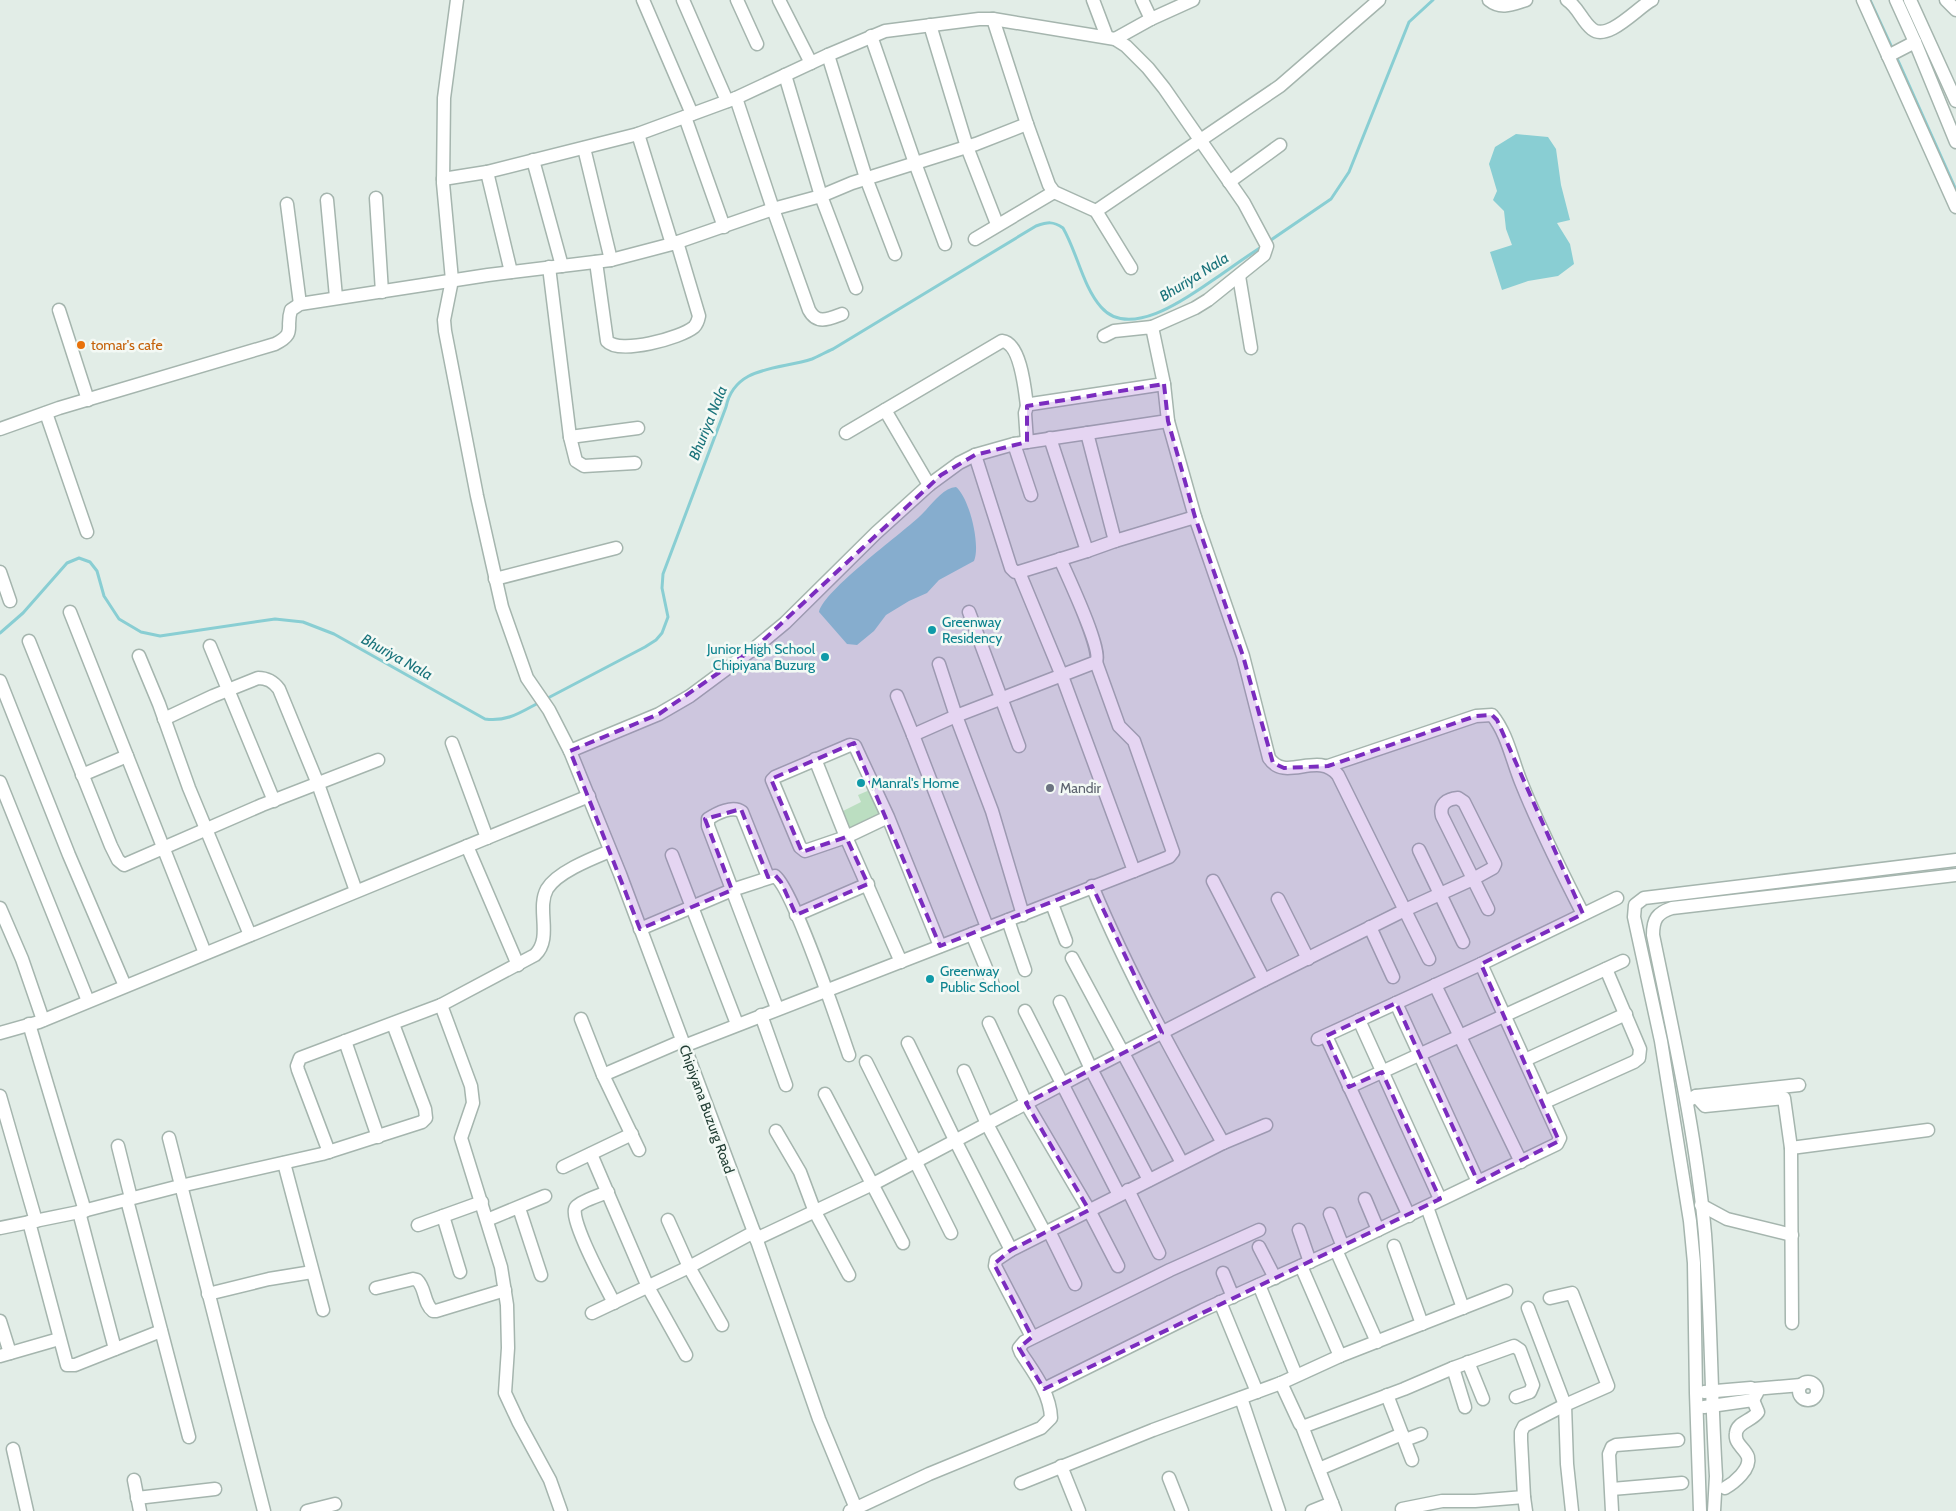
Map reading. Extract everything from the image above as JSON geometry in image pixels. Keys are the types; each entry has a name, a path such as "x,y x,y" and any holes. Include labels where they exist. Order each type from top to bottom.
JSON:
{"street":[{"name":"Chipiyana Buzurg Road","path":"457,0 444,98 443,179 452,280 444,320 495,579 505,616 527,678 549,710 570,751 589,796 755,1236 819,1419 854,1510"},
{"path":"643,0 688,115 724,226"},
{"path":"683,0 731,100 812,316 820,320 828,320 842,314"},
{"path":"737,0 756,44"},
{"path":"779,0 811,63"},
{"path":"1093,0 1111,38"},
{"path":"1142,0 1151,19"},
{"path":"1111,38 1193,0"},
{"path":"1096,211 1280,86 1379,0"},
{"path":"1489,0 1498,6 1505,6 1526,0"},
{"path":"1567,0 1573,4 1593,30 1602,32 1616,27 1652,0"},
{"path":"1863,0 1891,55 1956,207"},
{"path":"1896,0 1910,45 1956,142"},
{"path":"1910,0 1956,101"},
{"path":"1946,0 1956,10"},
{"path":"443,179 487,172 638,134 731,100 871,36 892,30 930,24 993,19 1111,38 1126,46 1148,68 1244,203 1267,246 1264,255 1196,308 1152,327 1114,331 1104,336"},
{"path":"993,19 1049,185 1054,192 1096,211 1131,268"},
{"path":"930,24 967,146 997,224"},
{"path":"871,36 914,163 945,244"},
{"path":"1891,55 1910,45"},
{"path":"828,55 866,178 895,254"},
{"path":"785,75 821,196 856,288"},
{"path":"0,415 2,428 275,344 286,338 290,333 291,310 300,304 452,280 611,260 675,243 772,209 821,196 866,178 967,146 1027,124"},
{"path":"596,262 606,341 614,345 646,344 689,330 698,322 699,316 638,134"},
{"path":"1229,182 1280,145"},
{"path":"584,148 611,260"},
{"path":"533,160 556,267 570,437 576,461 581,466 635,463"},
{"path":"487,172 511,272"},
{"path":"975,238 1054,192"},
{"path":"376,198 382,292"},
{"path":"327,200 336,297"},
{"path":"287,204 300,304"},
{"path":"1239,276 1251,348"},
{"path":"59,310 88,400"},
{"path":"1152,327 1164,384 1168,421 1194,517 1244,656 1269,758 1277,766 1284,768 1323,764 1338,775 1429,958"},
{"path":"846,433 998,343 1005,341 1011,345 1021,370 1027,406 1025,413 1027,442"},
{"path":"1027,406 1164,384"},
{"path":"885,410 929,485"},
{"path":"46,413 87,532"},
{"path":"570,751 659,714 690,696 785,623 876,532 929,485 959,463 975,455 1014,444 1168,421"},
{"path":"570,437 638,428"},
{"path":"1087,433 1115,540"},
{"path":"1050,438 1087,551"},
{"path":"1014,444 1030,495"},
{"path":"975,455 1012,568 1015,572 1194,517"},
{"path":"495,579 616,548"},
{"path":"603,1075 1052,904 1092,886 1169,857 1173,852 1134,741 1119,726 1096,662 1098,656 1092,636 1060,559"},
{"path":"0,572 10,601"},
{"path":"1019,572 1062,676 1134,871"},
{"path":"70,612 205,953"},
{"path":"969,612 1019,746"},
{"path":"29,641 82,775 120,864 127,864 274,801 378,760"},
{"path":"210,646 274,801"},
{"path":"139,656 206,830 250,935"},
{"path":"913,735 956,716 1096,662"},
{"path":"939,664 956,716 992,812 1023,914"},
{"path":"164,719 228,689 258,678 264,678 274,683 279,688 300,738 356,891"},
{"path":"0,681 69,855 125,986"},
{"path":"897,696 988,927"},
{"path":"1328,766 1476,716 1492,715 1497,720 1521,782 1554,857 1582,914"},
{"path":"452,743 487,838"},
{"path":"888,818 846,837 808,850 802,850 772,783 775,777 850,745 855,746 888,818 940,946"},
{"path":"82,775 127,756"},
{"path":"815,760 846,837 901,962"},
{"path":"0,782 88,1001"},
{"path":"0,1034 43,1020 589,796"},
{"path":"592,1313 755,1236 816,1212 1264,980 1405,910 1474,879 1493,868 1495,864 1464,802 1462,799 1455,798 1442,805 1441,812 1474,879 1488,909"},
{"path":"768,878 746,818 742,812 738,809 732,809 712,816 707,822 778,1008"},
{"path":"467,846 518,965"},
{"path":"1420,850 1463,942"},
{"path":"329,1152 297,1066 300,1058 393,1024 441,1004 536,956 542,947 544,898 548,887 567,872 610,851"},
{"path":"672,855 737,1024"},
{"path":"1700,1511 1694,1263 1691,1234 1661,1041 1634,912 1635,905 1644,898 1956,860"},
{"path":"1862,872 1863,887"},
{"path":"640,929 732,890 775,876 781,882 796,915 850,1055"},
{"path":"1714,1511 1716,1476 1711,1406 1704,1233 1691,1099 1676,1042 1655,946 1653,924 1655,917 1672,908 1956,876"},
{"path":"1213,881 1264,980"},
{"path":"796,915 868,884"},
{"path":"1092,886 1110,928 1162,1033 1223,1143"},
{"path":"1409,1216 1350,1087 1322,1037 1481,964 1616,898"},
{"path":"1278,899 1308,959"},
{"path":"1052,904 1066,941"},
{"path":"0,908 22,959 43,1020"},
{"path":"1008,920 1025,970"},
{"path":"1370,927 1393,977"},
{"path":"972,934 993,985"},
{"path":"1642,951 1655,946"},
{"path":"1072,958 1182,1163"},
{"path":"1350,1087 1623,960"},
{"path":"1044,1389 1220,1302 1306,1264 1555,1146 1560,1138 1481,964"},
{"path":"1544,1102 1634,1062 1639,1058 1640,1049 1606,969"},
{"path":"1435,985 1458,1037 1521,1162"},
{"path":"1060,1002 1091,1068 1149,1180"},
{"path":"1396,1003 1478,1182"},
{"path":"441,1004 471,1086 473,1103 462,1138 488,1220 501,1267 505,1290 508,1348 505,1393 550,1480 561,1511"},
{"path":"1025,1011 1062,1085 1158,1253"},
{"path":"1525,1060 1626,1014"},
{"path":"760,1015 786,1084"},
{"path":"581,1019 603,1075 639,1150"},
{"path":"1359,1020 1440,1199"},
{"path":"989,1023 1026,1103 1089,1210 1118,1266"},
{"path":"29,1024 82,1211 116,1349"},
{"path":"0,1228 82,1211 329,1152 422,1122 426,1118 425,1109 393,1024"},
{"path":"345,1041 378,1137"},
{"path":"908,1043 955,1140 1012,1250"},
{"path":"866,1062 951,1233"},
{"path":"964,1071 987,1124 1075,1284"},
{"path":"1671,1104 1691,1099 1799,1085"},
{"path":"825,1094 903,1243"},
{"path":"0,1096 66,1363 71,1366 161,1331"},
{"path":"1691,1099 1705,1106 1784,1098 1791,1148 1792,1323"},
{"path":"1032,1337 994,1264 996,1260 1182,1163 1266,1125"},
{"path":"1791,1148 1928,1130"},
{"path":"776,1131 800,1172 816,1212 849,1275"},
{"path":"563,1167 632,1134"},
{"path":"169,1138 264,1511"},
{"path":"118,1146 161,1331 189,1437"},
{"path":"591,1154 648,1287 686,1356"},
{"path":"284,1163 323,1310"},
{"path":"608,1192 579,1205 574,1210 574,1215 578,1229 614,1303"},
{"path":"488,1220 545,1196"},
{"path":"1365,1199 1378,1230"},
{"path":"418,1225 482,1202"},
{"path":"1701,1205 1728,1219 1792,1235"},
{"path":"1427,1207 1463,1308"},
{"path":"519,1208 541,1275"},
{"path":"1330,1214 1340,1248 1377,1342"},
{"path":"443,1216 460,1272"},
{"path":"668,1220 689,1267 722,1325"},
{"path":"854,1510 929,1474 1041,1428 1051,1418 1044,1389 1020,1348 1021,1345 1032,1337 1170,1270 1259,1230"},
{"path":"1298,1230 1306,1264 1340,1356"},
{"path":"1691,1234 1704,1233"},
{"path":"1394,1246 1422,1324"},
{"path":"1259,1247 1275,1278"},
{"path":"208,1294 269,1279 312,1272"},
{"path":"1223,1273 1233,1296"},
{"path":"376,1288 413,1279 417,1280 422,1286 428,1306 433,1311 505,1290"},
{"path":"1259,1285 1296,1375"},
{"path":"1021,1483 1153,1430 1281,1383 1340,1356 1506,1291"},
{"path":"1526,1511 1521,1432 1524,1426 1565,1404 1608,1386 1572,1293 1550,1298"},
{"path":"1220,1302 1257,1392"},
{"path":"1528,1308 1565,1404 1567,1464 1572,1511"},
{"path":"0,1321 5,1355 59,1339"},
{"path":"1302,1426 1511,1346 1517,1347 1520,1350 1533,1388 1530,1392 1516,1397"},
{"path":"1468,1362 1483,1399"},
{"path":"1453,1368 1465,1407"},
{"path":"1281,1383 1302,1426 1334,1507 1312,1511"},
{"path":"1696,1393 1751,1388 1754,1395 1758,1412 1754,1418 1741,1424 1736,1430 1735,1435 1737,1442 1748,1456 1748,1463 1740,1476 1725,1488"},
{"path":"1697,1408 1754,1395 1800,1389"},
{"path":"1387,1395 1412,1460"},
{"path":"1241,1398 1279,1511"},
{"path":"1319,1469 1404,1437 1420,1434"},
{"path":"1612,1511 1609,1454 1612,1447 1616,1444 1678,1440"},
{"path":"13,1449 27,1511"},
{"path":"1061,1466 1079,1511"},
{"path":"1170,1478 1182,1511"},
{"path":"134,1480 139,1505 215,1489"},
{"path":"1612,1489 1682,1483"},
{"path":"1402,1509 1442,1501 1476,1506 1524,1497"},
{"path":"307,1511 335,1504"}],"highlighted area":[{"path":"1164,384 1168,421 1195,517 1243,656 1273,763 1284,768 1328,766 1476,716 1492,715 1497,720 1583,914 1481,964 1559,1141 1478,1182 1396,1003 1326,1036 1349,1087 1382,1072 1440,1199 1044,1389 1019,1348 1032,1337 994,1264 1011,1250 1089,1210 1026,1103 1162,1033 1092,886 940,946 854,743 771,779 802,852 846,837 868,884 796,915 781,882 775,875 768,877 741,809 705,819 732,890 640,929 570,751 659,714 756,647 941,475 975,455 1027,442 1027,406"}],"green space":[{"path":"872,789 886,816 849,832 843,811 861,802 858,795"}],"water":[{"path":"1516,134 1548,137 1556,149 1561,185 1570,220 1557,223 1570,244 1574,264 1558,276 1528,281 1502,290 1490,252 1512,245 1506,229 1504,211 1493,200 1497,191 1489,164 1495,147"},
{"path":"956,487 961,492 965,501 975,533 976,554 974,561 939,580 927,593 886,615 874,631 857,645 847,644 819,612 824,602 848,577 920,516 941,494"}],"waterway":[{"name":"Bhuriya Nala","path":"1268,242 1331,199 1349,172 1409,22 1433,0"},
{"path":"1870,0 1893,50"},
{"path":"1896,56 1956,190"},
{"name":"Bhuriya Nala","path":"546,699 645,647 656,640 662,633 668,617 662,588 663,574 731,393 748,376 760,371 812,359 833,349 1036,226 1053,223 1063,228 1089,290 1095,299 1101,307 1113,316 1128,319 1143,318 1176,304 1263,246"},
{"name":"Bhuriya Nala","path":"0,633 23,613 67,563 79,558 90,562 97,571 104,596 119,619 141,632 160,636 275,619 303,622 334,634 485,719 508,718 540,702"}],"place":[{"name":"tomar's cafe","path":"81,345"},
{"name":"Greenway Residency","path":"932,630"},
{"name":"Junior High School Chipiyana Buzurg","path":"825,657"},
{"name":"Manral's Home","path":"861,783"},
{"name":"Mandir","path":"1050,788"},
{"name":"Greenway Public School","path":"930,979"}]}
